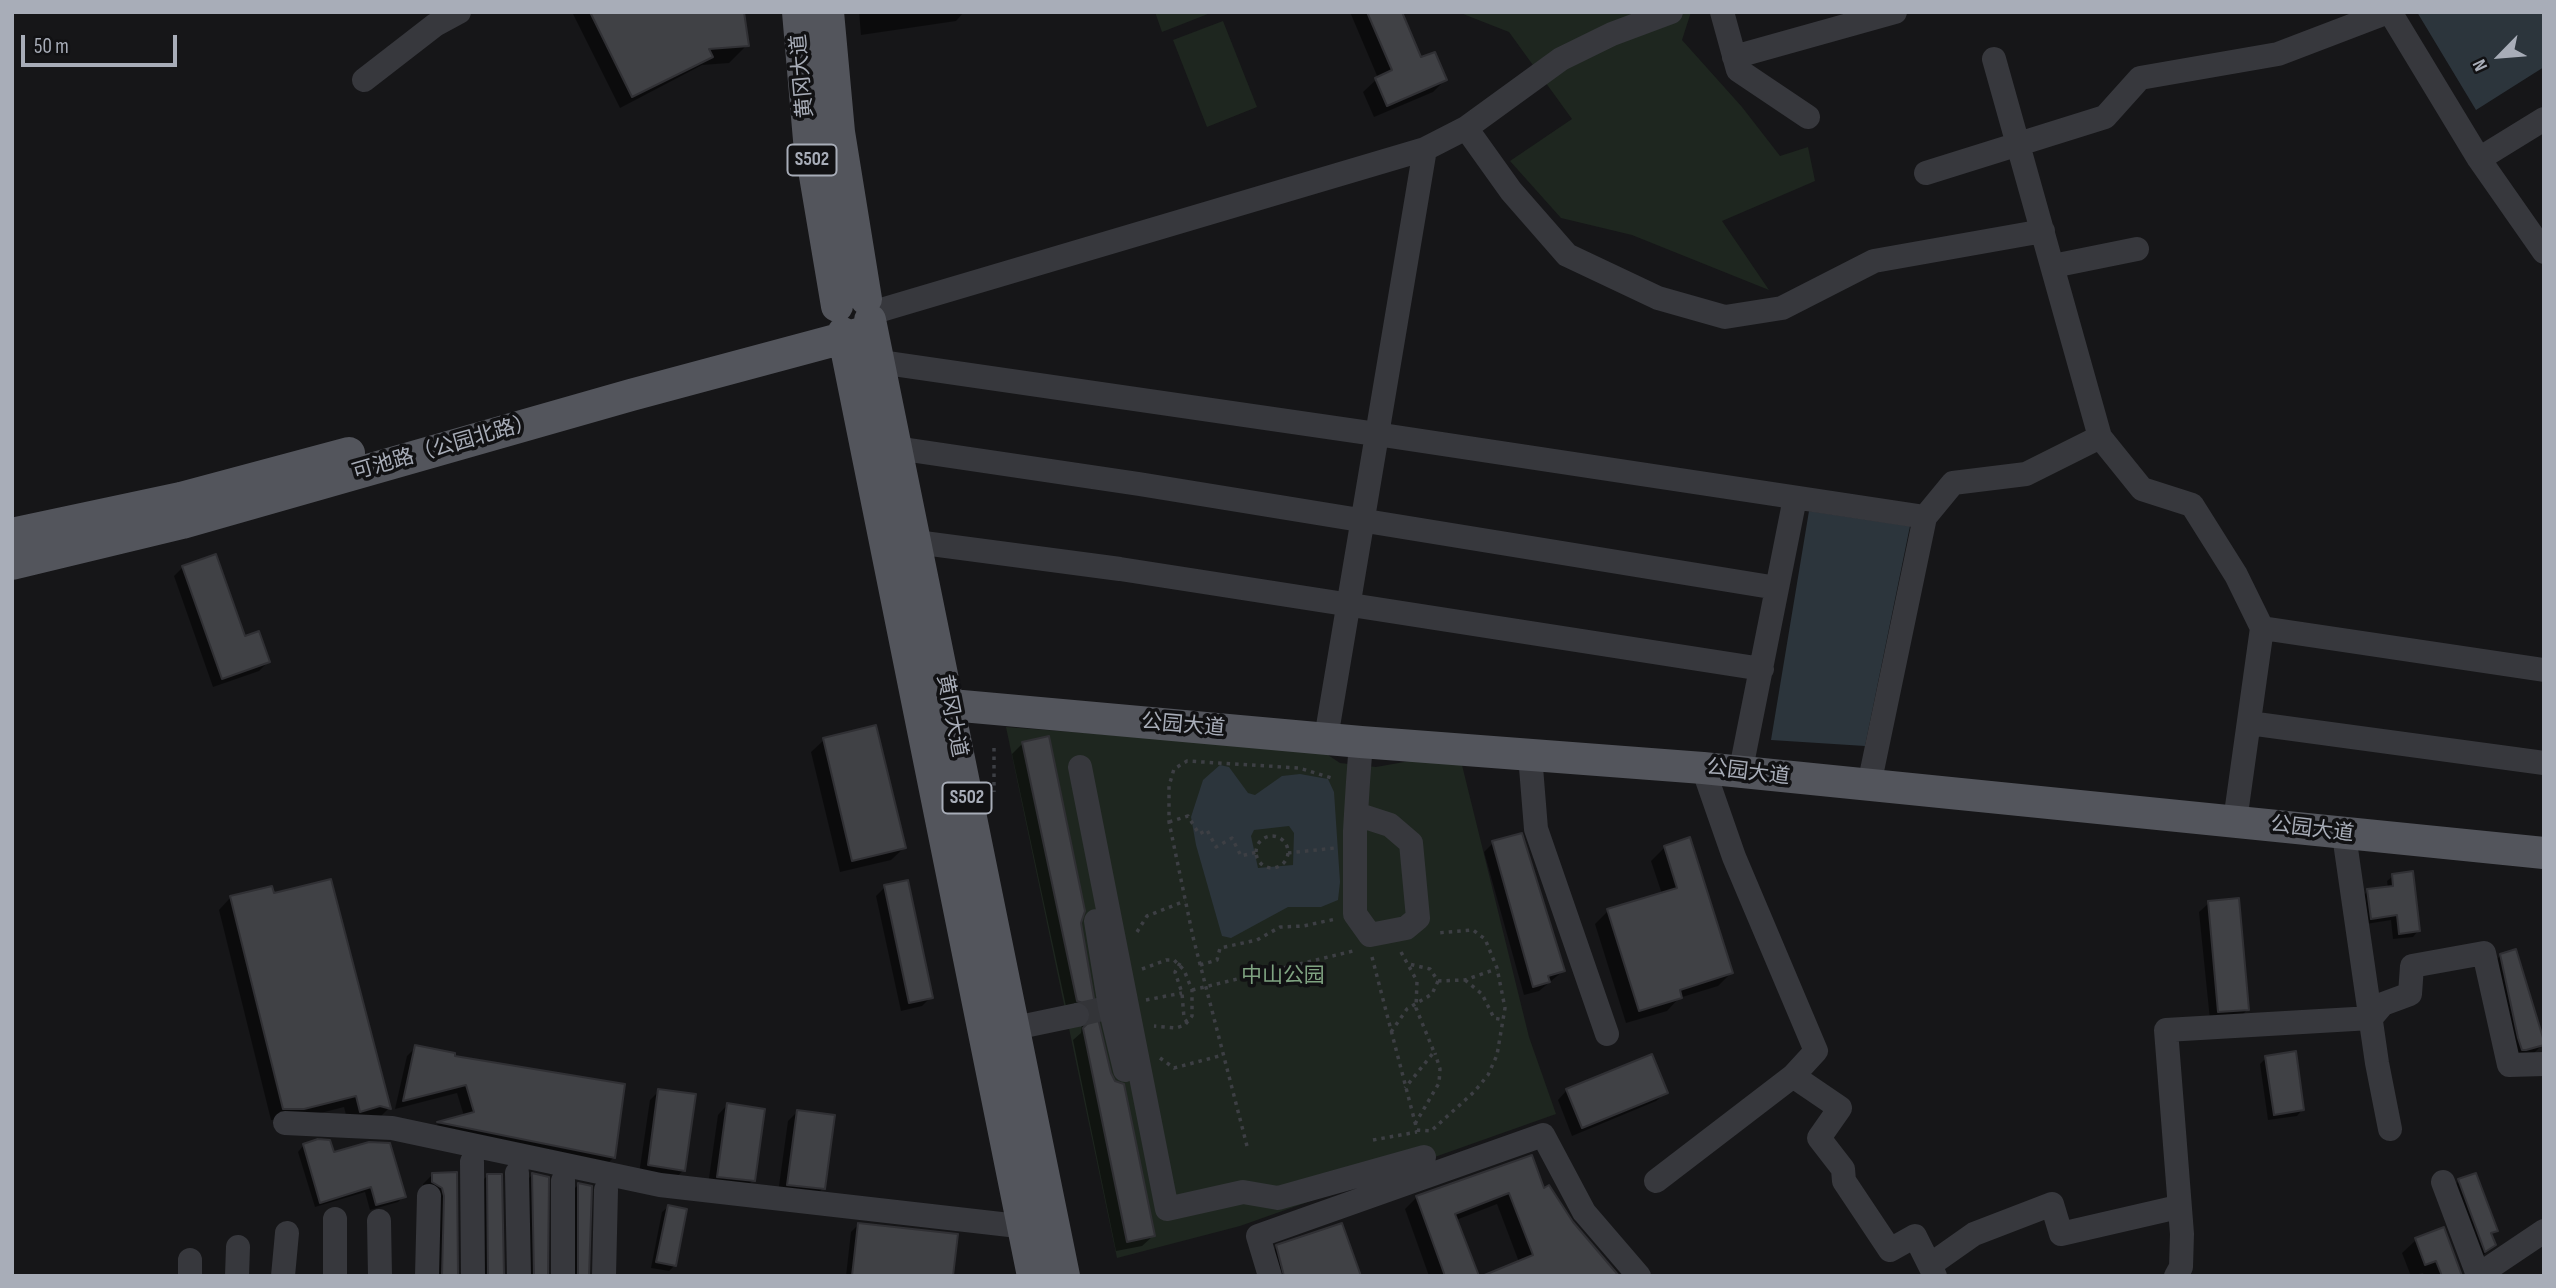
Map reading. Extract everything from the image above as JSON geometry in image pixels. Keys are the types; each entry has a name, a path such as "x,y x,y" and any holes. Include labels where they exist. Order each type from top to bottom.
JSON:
{"main road":[{"name":"黄冈大道","path":"798,12 809,140 860,317 1064,1276"},
{"name":"黄冈大道","path":"828,12 860,317 1033,1276"},
{"name":"可池路（公园北路）","path":"12,534 181,498 860,317"},
{"name":"可池路（公园北路）","path":"12,564 182,523 606,402 860,317"},
{"name":"公园大道","path":"951,705 1361,743 1703,768 1740,774 2544,853"}],"street":[{"path":"364,80 435,25 458,12"},
{"path":"860,317 1425,149 1466,128 1561,60 1612,34 1671,12"},
{"path":"1722,12 1738,71 1808,117"},
{"path":"1926,173 2105,117 2140,78 2277,54 2389,12 2479,159 2544,252"},
{"path":"1734,57 1845,19 1888,13"},
{"path":"1994,59 2100,437 2143,489 2192,506 2236,575 2262,628 2235,821"},
{"path":"2479,159 2544,119"},
{"path":"1466,128 1511,191 1567,256 1658,298 1726,317 1782,309 1874,261 2043,231"},
{"path":"1326,738 1425,149"},
{"path":"2053,266 2137,249"},
{"path":"880,362 1925,517"},
{"path":"1869,785 1925,517 1953,483 2026,474 2100,437"},
{"path":"896,448 1362,520 1777,589"},
{"path":"1740,774 1795,498"},
{"path":"916,542 1120,569 1762,669"},
{"path":"2262,628 2544,670"},
{"path":"2249,723 2544,763"},
{"path":"1356,814 1390,825 1411,843 1418,918 1406,928 1370,935 1355,914 1356,814 1361,743"},
{"path":"1530,755 1536,829 1607,1034"},
{"path":"1080,767 1129,1004 1167,1209 1244,1192 1278,1198 1424,1157"},
{"path":"1656,1181 1793,1076 1816,1051 1734,857 1703,768"},
{"path":"2344,835 2390,1129"},
{"path":"1100,859 1093,891 1110,1007 1135,1112 1158,1159"},
{"path":"2176,1276 2181,1267 2182,1234 2166,1030 2273,1026 2371,1018 2383,1004 2410,994 2412,966 2484,953 2509,1065 2544,1064"},
{"path":"1010,1029 1077,1015"},
{"path":"1793,1076 1839,1108 1819,1138 1843,1169 1844,1181 1890,1250 1915,1236 1932,1270 1974,1234 2052,1204 2061,1234 2178,1207"},
{"path":"285,1123 392,1128 660,1185 1027,1227"},
{"path":"1270,1276 1258,1236 1544,1135 1584,1212 1639,1276"},
{"path":"472,1163 474,1276"},
{"path":"517,1173 519,1276"},
{"path":"564,1181 564,1276"},
{"path":"2443,1182 2477,1276 2507,1268 2544,1231"},
{"path":"604,1276 606,1190"},
{"path":"427,1276 429,1196"},
{"path":"335,1219 335,1276"},
{"path":"379,1221 380,1276"},
{"path":"283,1276 287,1233"},
{"path":"237,1276 238,1247"}],"path":[{"path":"1247,1146 1205,987 1169,821 1169,786 1174,769 1187,761 1299,768 1330,779 1358,782"},
{"path":"1169,821 1188,816 1199,834 1207,830 1216,847 1232,838 1241,856 1256,852"},
{"path":"1289,853 1285,843 1273,836 1259,843 1256,852 1261,862 1269,867 1280,866 1289,853 1346,847"},
{"path":"1137,928 1147,916 1185,901"},
{"path":"1200,965 1217,960 1220,948 1257,940 1280,927 1311,925 1355,914"},
{"path":"1373,1140 1416,1127 1431,1131 1474,1092 1497,1055 1504,1020 1503,995 1497,968 1485,939 1473,930 1434,934"},
{"path":"1397,947 1417,981 1416,1004 1440,1069 1438,1083 1416,1127"},
{"path":"1369,948 1416,1127"},
{"path":"1192,990 1358,950"},
{"path":"1137,971 1166,960 1180,963"},
{"path":"1148,1026 1176,1028 1188,1022 1192,1016 1192,990 1180,963"},
{"path":"1180,963 1175,972 1182,993 1184,1018 1188,1022"},
{"path":"1409,964 1430,969 1437,981"},
{"path":"1437,981 1465,980 1497,968"},
{"path":"1465,980 1482,994 1494,1018 1504,1020"},
{"path":"1391,1032 1407,1009 1432,994 1437,981"},
{"path":"1129,1004 1182,993"},
{"path":"1405,1088 1434,1052"},
{"path":"1164,1062 1174,1068 1223,1055"}],"green space":[{"path":"1155,12 1213,12 1162,32"},
{"path":"1458,12 1691,12 1682,40 1742,107 1780,156 1808,147 1815,181 1722,221 1769,290 1632,235 1561,218 1510,161 1572,119 1509,32"},
{"path":"1223,21 1257,107 1207,127 1173,40"},
{"name":"中山公园","path":"1006,727 1322,751 1340,763 1376,767 1421,759 1461,761 1529,1037 1556,1114 1240,1226 1117,1258"}],"shaded area":[{"path":"2417,12 2544,12 2544,67 2476,110"},
{"path":"1809,511 1910,526 1865,746 1771,740"},
{"path":"1220,765 1229,767 1248,793 1255,795 1282,776 1300,774 1328,779 1334,792 1340,882 1338,900 1321,907 1288,907 1231,938 1222,936 1196,845 1191,817 1203,780","holes":["1289,826 1294,833 1293,865 1258,868 1251,836 1254,830"]}],"building":[{"path":"590,12 744,12 749,46 709,49 713,57 632,97"},
{"path":"1367,12 1402,12 1421,57 1435,52 1447,80 1387,106 1375,78 1392,70"},
{"path":"216,554 245,636 259,631 270,662 222,679 182,566"},
{"path":"876,725 906,848 852,861 823,738"},
{"path":"1049,736 1085,911 1081,923 1096,1010 1111,1073 1115,1081 1124,1084 1155,1236 1127,1242 1083,1028 1091,1020 1092,1013 1088,1005 1077,1001 1022,742"},
{"path":"1522,833 1565,971 1548,976 1550,982 1533,987 1492,841"},
{"path":"1690,837 1733,973 1680,990 1682,998 1639,1011 1607,909 1677,888 1664,846"},
{"path":"2413,871 2420,931 2399,934 2397,915 2371,919 2367,889 2393,886 2392,874"},
{"path":"331,879 391,1109 380,1106 360,1112 356,1096 304,1109 283,1109 230,896 272,886 274,893"},
{"path":"908,880 933,998 909,1003 884,885"},
{"path":"2239,898 2249,1010 2218,1012 2208,901"},
{"path":"2516,949 2544,1041 2544,1045 2526,1050 2522,1050 2518,1038 2500,954"},
{"path":"415,1045 455,1053 455,1056 625,1084 615,1158 437,1122 474,1112 466,1085 403,1101"},
{"path":"2296,1051 2304,1110 2274,1115 2265,1056"},
{"path":"1652,1054 1668,1093 1582,1128 1566,1089"},
{"path":"658,1089 696,1094 685,1171 648,1165"},
{"path":"727,1103 765,1109 755,1181 717,1177"},
{"path":"797,1110 835,1115 825,1189 787,1185"},
{"path":"318,1139 330,1140 334,1152 369,1142 390,1143 406,1197 376,1205 371,1187 320,1203 303,1144"},
{"path":"1532,1155 1544,1188 1549,1185 1573,1222 1619,1276 1482,1276 1533,1255 1509,1193 1455,1214 1479,1276 1445,1276 1416,1196"},
{"path":"457,1172 458,1276 442,1276 444,1196 442,1188 432,1182 432,1173"},
{"path":"532,1173 549,1177 548,1276 534,1276"},
{"path":"2476,1173 2498,1231 2491,1233 2496,1245 2485,1252 2458,1179"},
{"path":"487,1174 502,1174 504,1276 488,1276"},
{"path":"578,1183 592,1186 589,1276 578,1276"},
{"path":"668,1205 687,1209 676,1266 656,1262"},
{"path":"858,1223 958,1234 953,1276 852,1276"},
{"path":"1342,1223 1361,1276 1284,1276 1276,1245"},
{"path":"2444,1227 2462,1276 2442,1276 2436,1261 2425,1265 2415,1238"}],"tunnel":[{"path":"1077,1015 1110,1007"}]}
